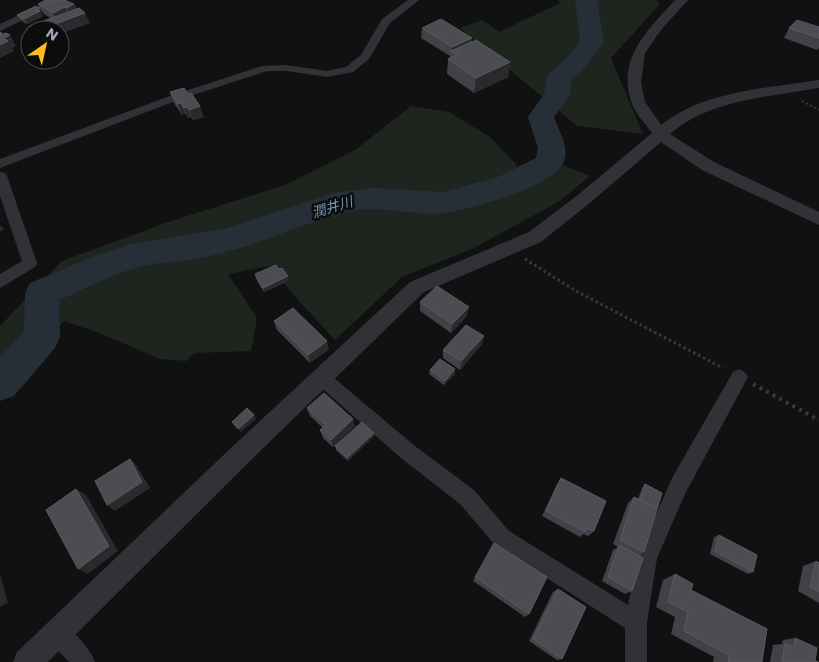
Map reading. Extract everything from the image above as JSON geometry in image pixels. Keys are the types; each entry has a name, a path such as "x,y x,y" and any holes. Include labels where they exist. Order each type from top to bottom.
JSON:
{"street":[{"path":"0,28 60,0"},
{"path":"0,164 174,98 266,68 286,68 327,74 349,70 366,58 386,21 414,0"},
{"path":"682,0 646,41 638,53 634,83 638,102 660,134 708,166 819,219"},
{"path":"27,662 417,287 535,237 585,198 678,119 708,106 735,98 819,84"},
{"path":"0,176 30,264 0,282"},
{"path":"636,662 636,622 647,558 679,485 739,377"},
{"path":"322,378 408,452 467,496 502,538 636,622"},
{"path":"58,634 84,662"}],"path":[{"path":"508,248 576,291 819,420"}],"shaded area":[{"path":"557,0 657,0 660,4 611,58 643,134 577,126 460,28 482,20 499,32 560,3"},
{"path":"411,106 449,112 490,137 517,165 513,182 560,164 590,176 560,201 474,248 402,277 335,340 270,266 228,274 257,318 251,351 194,353 187,361 160,359 99,333 64,321 0,393 0,326 62,261 168,222 285,185 355,150"}],"building":[{"path":"46,0 64,0 74,4 53,13 38,4"},
{"path":"36,6 40,8 36,10 40,11 24,19 17,15"},
{"path":"79,8 85,13 66,20 46,20"},
{"path":"441,19 472,38 452,47 422,28"},
{"path":"797,20 819,27 819,38 789,28"},
{"path":"0,32 10,35 3,38 8,41 0,45"},
{"path":"476,40 510,62 476,78 448,59 457,55 451,51"},
{"path":"184,88 188,94 191,93 200,106 189,110 187,107 184,108 181,103 178,104 170,92"},
{"path":"276,265 279,269 282,268 288,276 263,288 255,274"},
{"path":"437,286 469,307 452,324 420,302"},
{"path":"293,308 327,341 308,355 274,321"},
{"path":"466,325 484,336 461,361 443,350"},
{"path":"440,359 455,369 445,381 430,370"},
{"path":"324,393 353,419 331,440 320,430 326,425 307,408"},
{"path":"247,408 254,415 238,429 232,422"},
{"path":"362,422 374,433 347,458 335,446"},
{"path":"130,459 142,482 107,505 95,481"},
{"path":"561,478 606,501 594,531 586,528 585,532 546,511"},
{"path":"645,484 662,493 657,509 640,500"},
{"path":"76,489 109,546 78,569 46,510"},
{"path":"634,497 657,509 644,552 620,540"},
{"path":"719,535 757,555 753,572 715,551"},
{"path":"494,543 547,577 529,614 475,577"},
{"path":"619,545 643,558 632,591 608,577"},
{"path":"816,561 819,563 819,592 810,587"},
{"path":"675,574 693,584 691,590 767,629 762,662 730,662 728,661 729,655 684,631 688,612 668,602"},
{"path":"558,589 586,607 562,659 533,639"},
{"path":"795,638 817,648 815,661 818,662 782,662 785,643 794,648"}],"waterway":[{"name":"潤井川","path":"0,384 42,337 42,293 106,265 145,253 216,243 267,228 309,212 353,200 373,198 432,203 457,200 509,184 537,171 546,165 553,154 553,148 541,117 557,95 560,77 573,66 592,42 586,0"}]}
